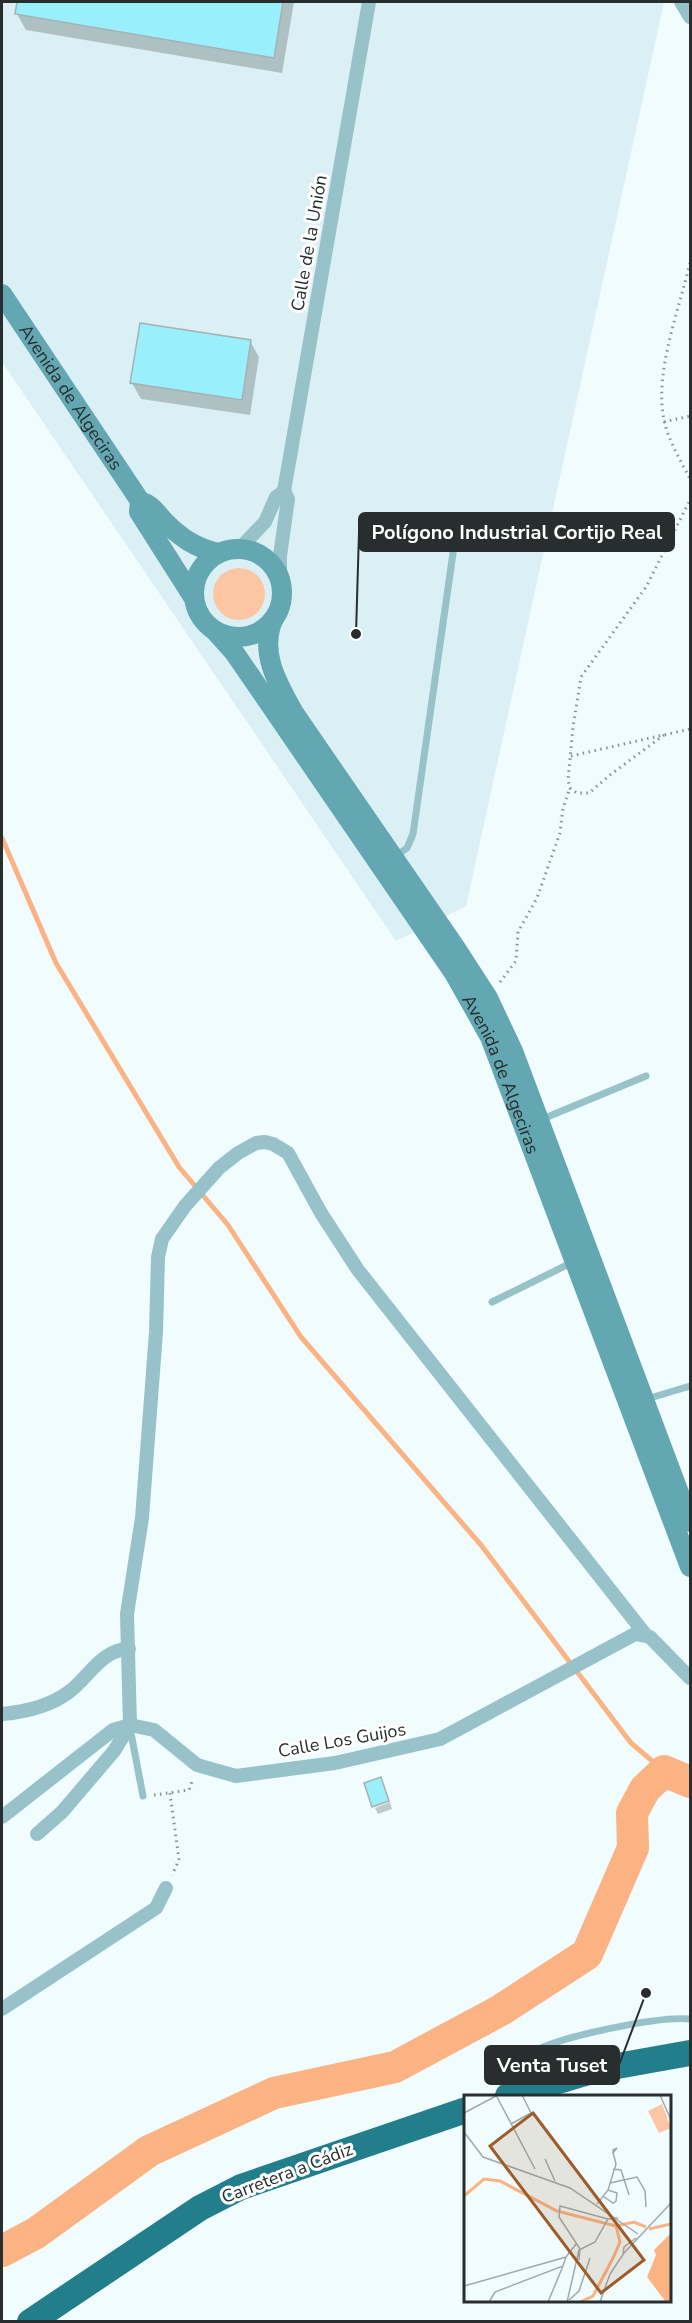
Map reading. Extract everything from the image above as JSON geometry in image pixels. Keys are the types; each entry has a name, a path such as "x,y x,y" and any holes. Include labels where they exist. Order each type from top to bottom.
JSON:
{"highway":[{"path":"512,2095 595,2070 690,2053"},
{"path":"560,2095 595,2085 690,2067"},
{"name":"Carretera a Cádiz","path":"30,2322 200,2208 241,2187 464,2110"},
{"name":"Carretera a Cádiz","path":"55,2322 210,2219 241,2201 464,2126"}],"street":[{"name":"Calle de la Unión","path":"280,579 280,556 288,500 284,491 369,2"},
{"path":"681,2 690,17"},
{"name":"Avenida de Algeciras","path":"2,294 140,501 139,512 194,597"},
{"name":"Calle de la Unión","path":"239,549 265,522 276,497 284,491"},
{"name":"Avenida de Algeciras","path":"140,501 150,504 163,520 192,544 218,554"},
{"path":"239,549 260,555 275,570 280,579 282,600 273,620 257,633 247,637 226,636 216,632 200,617 194,597 194,586 202,567 218,554 239,549"},
{"name":"Avenida de Algeciras","path":"273,620 267,641 268,652 284,695 488,998 513,1051 690,1522"},
{"name":"Avenida de Algeciras","path":"216,632 234,652 454,973 489,1037 690,1567"},
{"path":"37,1834 62,1812 114,1751 130,1725 128,1614 142,1518 156,1332 158,1257 162,1239 206,1179 238,1153 256,1143 273,1143 288,1153 321,1213 358,1270 645,1634 690,1678"},
{"name":"Calle Los Guijos","path":"130,1725 154,1730 197,1766 236,1776 335,1762 440,1740 635,1634 645,1634"},
{"path":"2,1714 50,1703 69,1691 106,1656 117,1649 129,1649"},
{"path":"2,1817 113,1730 130,1725"},
{"path":"2,2009 156,1908 166,1888"}],"lane":[{"path":"394,857 407,848 413,834 453,553"},
{"path":"540,1120 646,1076"},
{"path":"492,1302 574,1262"},
{"path":"644,1400 690,1386"},
{"path":"130,1725 144,1796"},
{"path":"509,2095 510,2080 519,2064 532,2052 634,2024 690,2019"}],"path":[{"path":"690,263 660,393 664,422 690,479"},
{"path":"664,422 690,416"},
{"path":"488,998 516,962 518,932 537,898 560,833 563,808 570,788 568,780 573,727 581,677 646,587 690,500"},
{"path":"571,756 690,729"},
{"path":"570,788 577,793 589,793 664,735"},
{"path":"144,1796 189,1790 197,1766"},
{"path":"166,1888 179,1860 170,1792"}],"shaded area":[{"path":"2,2 664,2 466,906 396,941 2,362"},
{"path":"234,568 244,568 254,572 261,579 265,594 261,609 254,616 244,620 234,620 224,616 217,609 213,599 213,589 217,579 224,572"}],"building":[{"path":"17,2 283,2 274,58 15,14"},
{"path":"140,323 251,340 242,400 130,383"},
{"path":"381,1777 389,1801 372,1807 364,1783"}],"waterway":[{"path":"2,838 56,963 179,1167 228,1225 301,1337 481,1545 631,1743 664,1771"},
{"path":"2,2251 36,2233 149,2151 274,2093 395,2067 501,2010 587,1954 633,1848 632,1813 645,1789 664,1771 690,1782"}],"place":[{"name":"Polígono Industrial Cortijo Real","path":"356,634"},
{"name":"Venta Tuset","path":"646,1993"}]}
